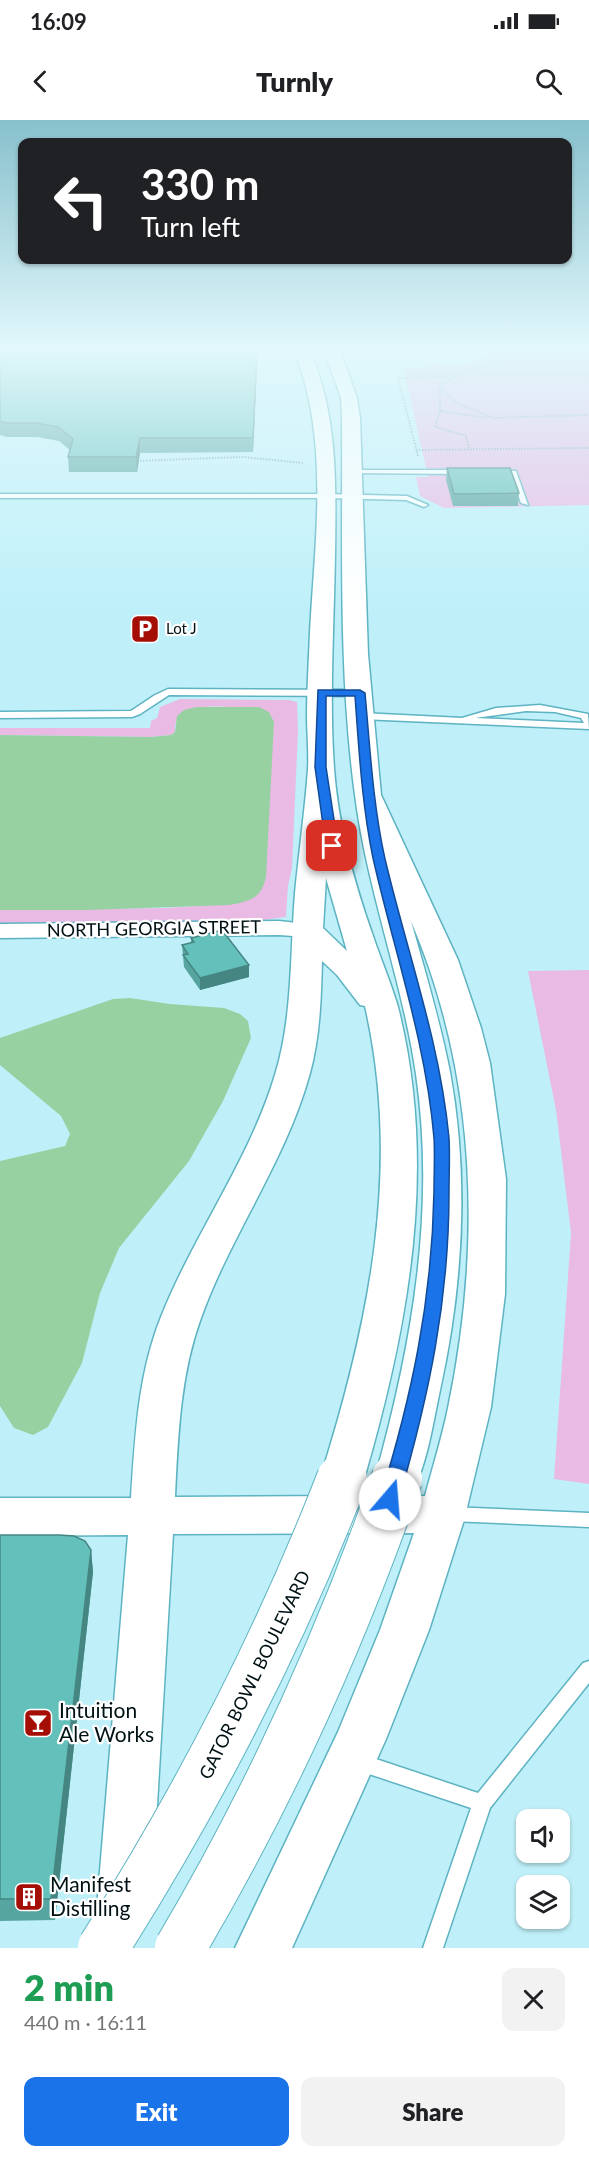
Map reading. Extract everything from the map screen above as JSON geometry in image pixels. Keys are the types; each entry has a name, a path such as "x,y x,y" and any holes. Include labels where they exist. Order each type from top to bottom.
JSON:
{"main road":[{"name":"GATOR BOWL BOULEVARD","path":"103,1948 174,1833 246,1702 300,1588 342,1479 373,1378 395,1252 401,1176 394,1076 384,1017 338,868 326,814 321,767 327,496 326,435"},
{"path":"180,1948 263,1799 314,1694 365,1569 397,1478 423,1376 436,1299 443,1210 441,1138 435,1082 425,1033 384,880 369,797 361,705 351,435"},
{"path":"121,1948 160,1411 169,1356 195,1278 260,1160 288,1092 298,1058 304,1023 308,930 321,767"},
{"path":"263,1948 351,1760 410,1616 464,1435 480,1343 484,1300 488,1221 483,1121 468,1044 445,968 369,797"},
{"path":"308,930 348,968 384,1017"},
{"path":"0,1517 442,1514"}],"street":[{"name":"NORTH GEORGIA STREET","path":"0,931 267,928 308,930"}],"lane":[{"path":"352,471 470,472"},
{"path":"492,472 514,472 525,503"},
{"path":"0,496 327,496 407,498 423,505"},
{"path":"0,715 132,714 168,692 321,693 361,705 457,721 589,725 585,716 558,708 491,711 457,721"},
{"path":"442,1514 589,1520"},
{"path":"433,1948 482,1803 589,1669"},
{"path":"351,1760 482,1803"}],"path":[{"path":"412,435 421,472"},
{"path":"464,435 466,436 469,449"},
{"path":"416,450 589,448"},
{"path":"128,460 186,461 243,457 312,463"}],"shaded area":[{"path":"419,435 589,435 589,505 444,508 420,496 416,477 428,477"},
{"path":"180,699 297,702 298,732 292,868 286,917 263,920 0,924 0,910 166,908 239,903 234,707 187,710 180,715 176,722 175,732 171,735 151,737 0,735 0,728 150,728 151,721 157,718 160,707"},
{"path":"196,707 259,707 269,712 274,722 266,877 258,894 249,900 229,905 87,910 0,910 0,735 151,737 171,735 175,732 177,716 184,710"},
{"path":"589,970 589,1484 554,1479 571,1233 556,1110 528,971"},
{"path":"130,998 224,1008 240,1014 248,1021 251,1038 223,1101 189,1161 119,1248 100,1293 82,1363 48,1427 33,1435 14,1428 0,1406 0,1161 65,1146 70,1134 61,1116 0,1065 0,1038 113,999"}],"building":[{"path":"68,435 253,435 253,438 140,438 136,457 68,457 73,439"},
{"path":"447,468 510,468 519,493 454,494"},
{"path":"222,930 249,965 200,978 183,955 188,954 182,945 194,942 191,938"},
{"name":"Intuition Ale Works","path":"0,1535 74,1536 85,1541 91,1550 51,1899 0,1899"}],"place":[{"name":"Lot J","path":"145,629"},
{"name":"Intuition Ale Works","path":"38,1723"},
{"name":"Manifest Distilling","path":"29,1897"}],"route":[{"path":"332,846 321,767 321,693 360,693 364,758 379,858 425,1033 437,1099 443,1172 441,1249 431,1331 412,1422 390,1499"}]}
